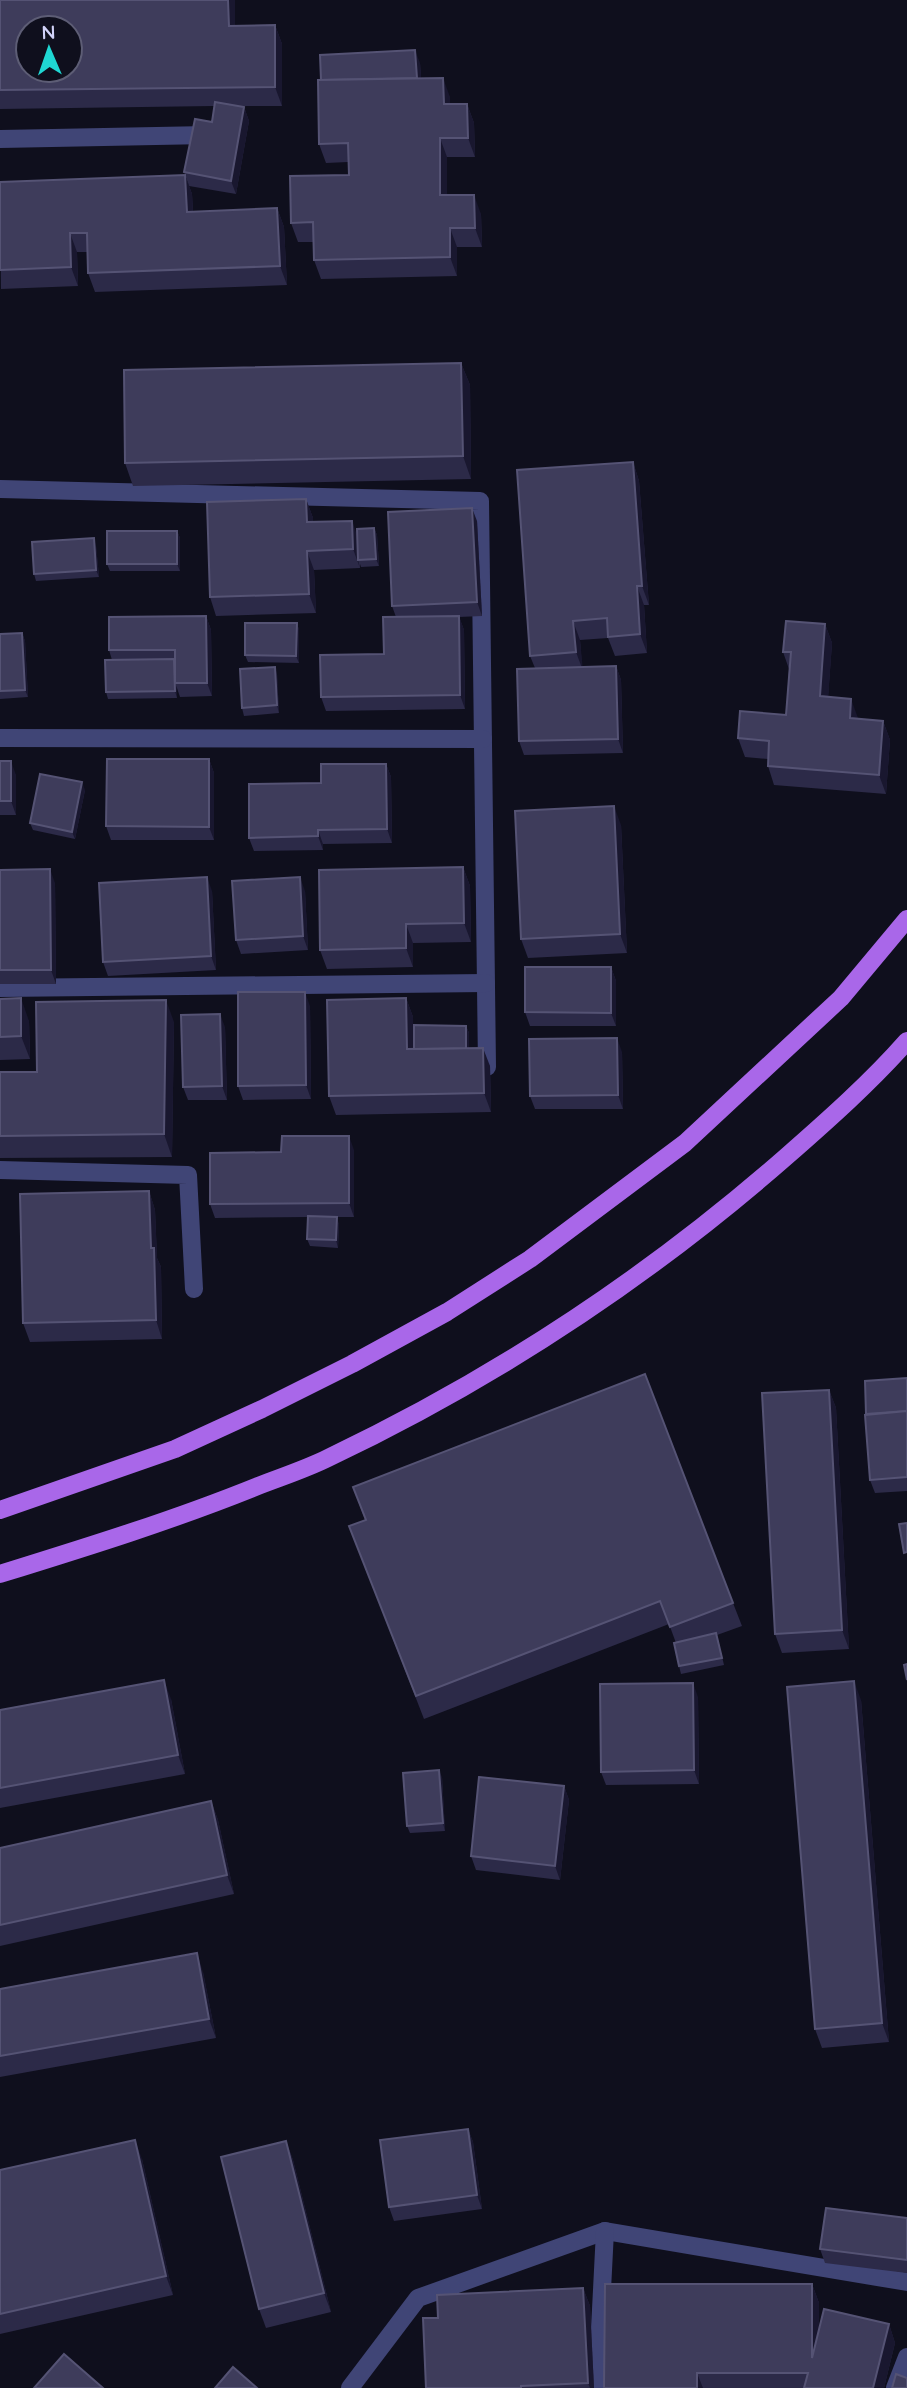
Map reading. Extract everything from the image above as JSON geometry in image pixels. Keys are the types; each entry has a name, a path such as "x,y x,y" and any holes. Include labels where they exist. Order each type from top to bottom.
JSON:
{"main road":[{"path":"0,1510 174,1450 262,1409 352,1364 447,1311 530,1259 685,1143 841,998 907,919"},
{"path":"0,1574 99,1544 210,1505 326,1459 432,1405 535,1345 634,1279 729,1207 818,1128 907,1041"}],"street":[{"path":"0,139 208,135"},
{"path":"0,489 480,501 487,1067"},
{"path":"0,738 483,739"},
{"path":"0,988 486,983"},
{"path":"0,1170 188,1175 194,1289"},
{"path":"350,2388 418,2298 604,2231 907,2282"},
{"path":"597,2388 604,2231"},
{"path":"895,2388 907,2357"}],"building":[{"path":"0,0 228,0 229,26 275,25 275,87 0,90"},
{"path":"415,50 417,78 321,80 320,55"},
{"path":"443,78 444,104 467,104 468,138 440,138 440,195 474,195 475,228 450,228 450,257 314,260 313,222 291,223 290,176 349,175 348,143 319,144 318,80"},
{"path":"215,102 244,107 231,181 184,172 195,119 212,122"},
{"path":"185,175 187,212 277,208 280,266 88,273 87,233 70,233 71,267 0,270 0,182"},
{"path":"461,363 463,456 125,463 124,370"},
{"path":"633,462 642,586 637,586 640,634 608,637 607,618 573,621 576,652 530,656 517,470"},
{"path":"306,499 307,522 352,521 353,549 307,551 309,594 210,597 207,502"},
{"path":"472,508 477,602 392,606 388,512"},
{"path":"374,528 376,559 358,560 357,529"},
{"path":"107,531 177,531 177,564 107,564"},
{"path":"94,538 96,570 34,574 32,542"},
{"path":"206,616 207,683 175,683 175,650 109,650 109,617"},
{"path":"459,616 460,695 321,697 320,655 384,654 383,617"},
{"path":"786,621 825,624 820,696 851,699 850,718 883,721 879,775 768,766 769,741 738,738 740,711 786,715 791,652 783,652"},
{"path":"245,623 297,623 296,656 245,655"},
{"path":"22,633 25,690 0,691 0,634"},
{"path":"174,659 175,691 106,692 105,660"},
{"path":"616,666 618,739 519,741 517,669"},
{"path":"275,667 277,705 242,708 240,669"},
{"path":"107,759 209,759 209,827 106,826"},
{"path":"0,761 11,761 11,801 0,801"},
{"path":"321,764 386,764 387,829 318,830 318,836 249,838 249,784 321,783"},
{"path":"40,774 82,782 72,832 30,823"},
{"path":"614,806 620,934 521,939 515,811"},
{"path":"463,867 464,923 406,924 406,948 320,950 319,870"},
{"path":"50,869 51,970 0,970 0,870"},
{"path":"207,877 211,956 103,962 99,883"},
{"path":"300,877 303,936 236,940 232,881"},
{"path":"525,967 611,967 611,1013 525,1012"},
{"path":"238,992 305,992 306,1085 238,1086"},
{"path":"21,998 21,1036 0,1037 0,999"},
{"path":"406,998 407,1049 483,1048 484,1093 329,1096 327,1000"},
{"path":"166,1000 164,1134 0,1136 0,1072 37,1072 36,1002"},
{"path":"220,1014 222,1086 183,1087 181,1015"},
{"path":"414,1025 466,1026 466,1048 414,1049"},
{"path":"617,1038 618,1095 530,1096 529,1039"},
{"path":"282,1136 349,1136 349,1203 210,1204 210,1153 281,1152"},
{"path":"149,1191 156,1320 23,1323 20,1194"},
{"path":"308,1216 337,1217 336,1240 307,1239"},
{"path":"645,1374 733,1603 670,1627 660,1601 416,1696 349,1526 366,1520 353,1487"},
{"path":"907,1378 907,1411 866,1414 865,1381"},
{"path":"829,1390 842,1630 775,1634 762,1393"},
{"path":"907,1411 907,1477 870,1480 865,1415"},
{"path":"907,1523 907,1552 904,1553 899,1524"},
{"path":"716,1633 722,1658 679,1666 674,1643"},
{"path":"164,1680 178,1755 0,1788 0,1710"},
{"path":"854,1681 882,2023 815,2029 787,1687"},
{"path":"693,1683 694,1770 601,1772 600,1684"},
{"path":"439,1770 443,1823 407,1826 403,1773"},
{"path":"479,1777 564,1786 555,1866 471,1856"},
{"path":"211,1801 227,1875 0,1925 0,1848"},
{"path":"197,1953 209,2019 0,2056 0,1989"},
{"path":"468,2129 477,2195 389,2207 380,2140"},
{"path":"135,2140 166,2276 0,2314 0,2170"},
{"path":"286,2141 324,2293 259,2309 221,2157"},
{"path":"826,2208 907,2218 907,2260 820,2249"},
{"path":"605,2284 812,2284 812,2358 824,2309 889,2324 873,2388 804,2388 808,2373 697,2373 697,2388 604,2388"},
{"path":"583,2288 588,2383 521,2388 426,2388 423,2318 438,2318 437,2295"},
{"path":"64,2354 103,2388 34,2388"},
{"path":"233,2367 257,2388 215,2388"},
{"path":"896,2374 907,2378 907,2388 892,2388"}]}
